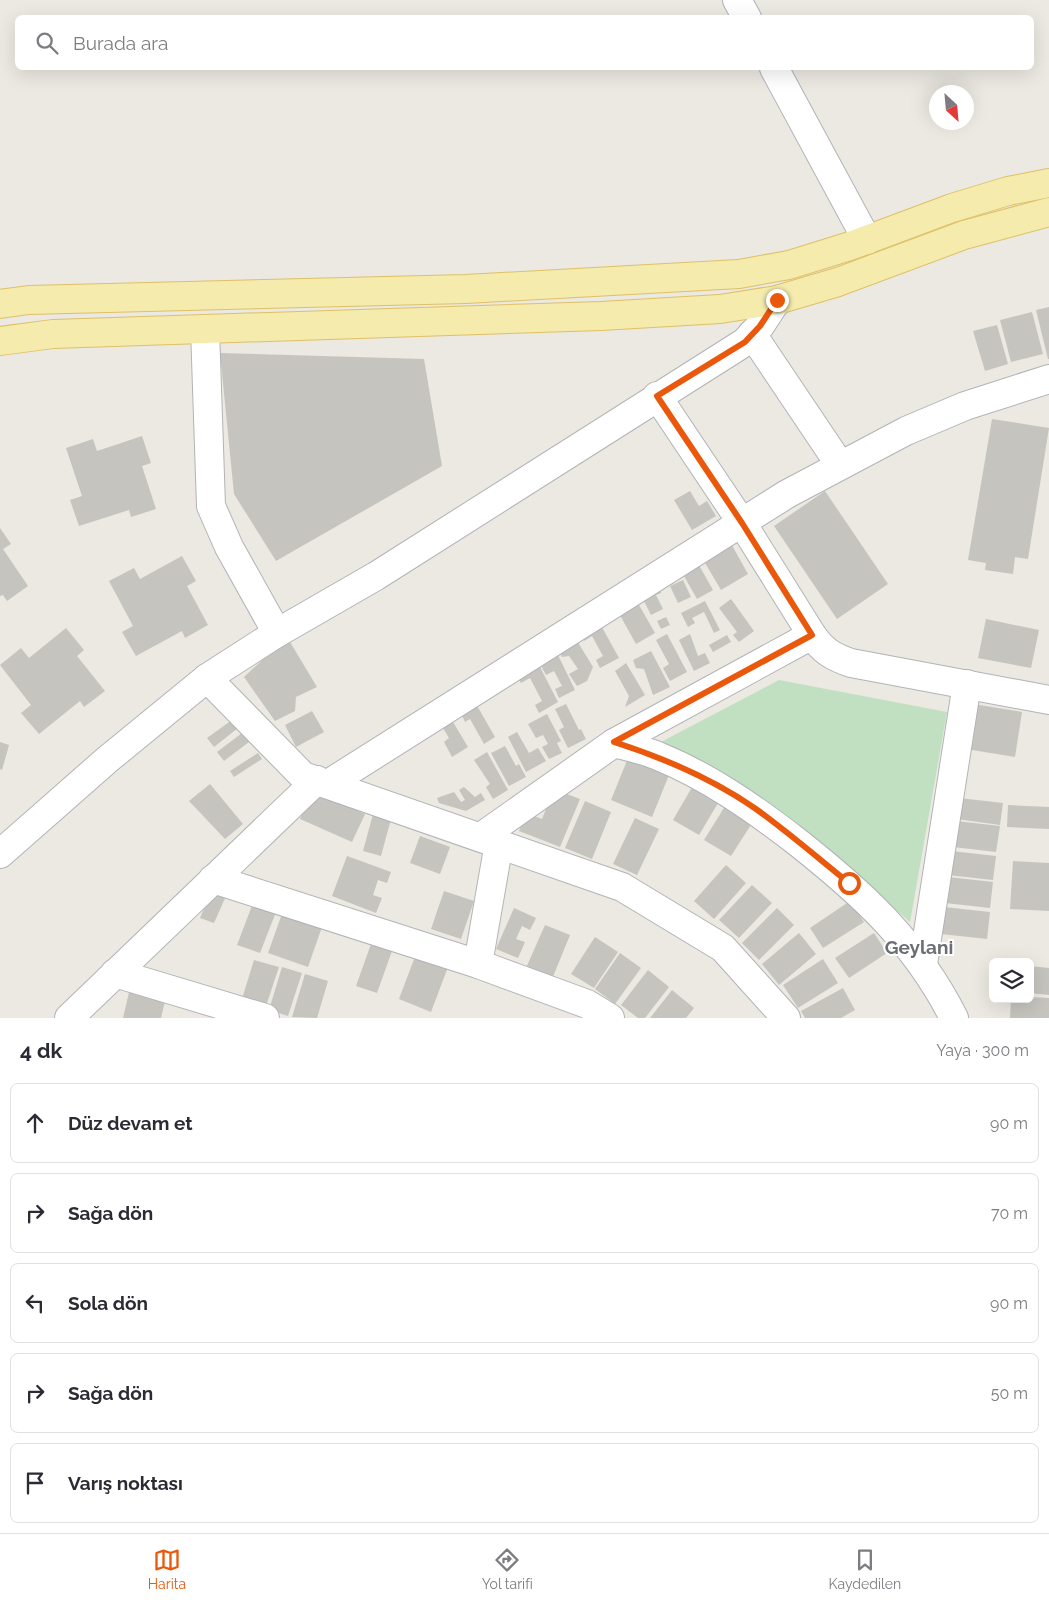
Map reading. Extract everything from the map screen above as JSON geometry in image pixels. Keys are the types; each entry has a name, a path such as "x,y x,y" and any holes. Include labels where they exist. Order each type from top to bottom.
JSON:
{"main road":[{"path":"0,304 30,300 556,285 739,274 789,265 867,240 952,208 1008,191 1049,183"},
{"path":"0,341 53,334 611,315 720,309 777,300 838,282 964,235 1049,212"}],"street":[{"path":"737,0 745,15"},
{"path":"775,70 867,240"},
{"path":"0,854 108,759 207,678 277,633 392,566 657,396 745,342 760,326 777,300"},
{"path":"205,329 211,506 229,548 277,633"},
{"path":"752,334 840,465"},
{"path":"69,1018 213,878 323,782 787,494 906,431 965,406 1049,379"},
{"path":"657,396 742,523 823,650 834,658 851,663 1049,700"},
{"path":"478,964 490,840 614,742 812,635"},
{"path":"207,678 303,776 622,887 723,948 786,1018"},
{"path":"923,964 967,684"},
{"path":"614,742 657,756 710,781 755,809 849,883 903,938 923,964 954,1018"},
{"path":"213,878 478,964 587,1004 610,1018"},
{"path":"115,973 265,1018"}],"green space":[{"path":"779,680 947,712 910,922 849,870 659,743"}],"building":[{"path":"1049,307 1049,359 1048,359 1036,310"},
{"path":"1032,312 1043,354 1011,362 1000,320"},
{"path":"997,325 1008,364 985,371 973,331"},
{"path":"220,353 424,359 442,466 276,561 234,494"},
{"path":"992,419 1049,428 1028,559 1015,557 1013,574 985,570 986,563 968,560"},
{"path":"142,436 151,463 142,466 156,509 131,517 129,510 79,526 70,500 82,496 66,448 93,439 97,451"},
{"path":"690,491 699,506 707,501 716,516 692,530 674,500"},
{"path":"825,491 888,584 837,619 774,526"},
{"path":"0,528 11,544 3,549 28,586 7,601 3,595 0,596"},
{"path":"729,540 748,574 721,590 701,556"},
{"path":"182,556 196,581 187,586 208,625 185,638 182,631 136,656 122,632 133,626 109,581 134,568 140,579"},
{"path":"696,560 713,590 697,599 680,569"},
{"path":"683,580 691,597 678,603 670,586"},
{"path":"657,584 661,593 656,595 663,609 651,615 640,593"},
{"path":"635,598 655,633 636,644 616,608"},
{"path":"731,599 754,631 739,642 733,635 737,632 719,608"},
{"path":"705,601 720,630 714,633 704,612 692,618 695,623 688,627 681,613"},
{"path":"666,617 670,625 661,629 657,621"},
{"path":"986,619 1039,630 1031,668 978,658"},
{"path":"598,620 619,658 600,668 596,660 603,656 592,636 584,641 579,631"},
{"path":"66,628 84,650 77,656 105,691 84,707 80,701 39,734 21,713 31,705 0,665 21,648 29,658"},
{"path":"667,634 687,672 670,681 663,668 669,664 656,640"},
{"path":"690,634 698,656 705,653 710,663 694,671 679,640"},
{"path":"727,635 731,642 713,652 709,645"},
{"path":"574,636 593,667 587,681 577,686 569,674 578,669 569,656 562,657 557,647"},
{"path":"287,637 317,687 296,697 295,711 275,721 244,677"},
{"path":"556,651 575,690 559,698 555,689 562,686 554,671 546,675 538,660"},
{"path":"651,651 670,687 653,695 644,669 636,668 633,660"},
{"path":"626,663 645,695 625,707 629,696 615,671"},
{"path":"539,665 558,702 539,713 535,705 542,701 530,678 521,683 517,676"},
{"path":"476,704 495,737 484,744 470,719 465,722 461,713"},
{"path":"566,704 579,730 581,729 586,739 568,748 559,730 564,727 555,709"},
{"path":"973,704 1022,712 1015,757 966,749"},
{"path":"312,711 324,732 296,747 285,725"},
{"path":"547,714 561,741 557,743 562,753 549,759 542,747 548,744 543,735 536,738 528,724"},
{"path":"232,720 238,728 214,747 207,738"},
{"path":"453,722 468,747 452,757 444,742 449,738 443,728"},
{"path":"517,732 529,753 538,748 546,761 526,772 508,737"},
{"path":"242,733 249,742 224,761 217,752"},
{"path":"0,742 9,745 2,770 0,769"},
{"path":"505,746 516,766 519,764 526,777 509,786 491,753"},
{"path":"487,752 508,790 493,799 486,787 490,784 474,760"},
{"path":"258,753 262,759 234,777 230,771"},
{"path":"628,758 669,775 652,817 611,800"},
{"path":"695,782 721,798 699,835 673,820"},
{"path":"210,784 243,824 225,839 189,801"},
{"path":"464,787 475,797 481,793 485,800 466,811 439,803 437,798 454,792 461,802 465,800 459,790"},
{"path":"554,789 580,799 560,847 519,831 526,813 542,819"},
{"path":"312,791 365,814 352,842 300,819"},
{"path":"959,798 1003,803 1000,825 957,819"},
{"path":"585,801 611,812 592,859 565,848"},
{"path":"727,803 754,820 731,856 704,840"},
{"path":"1008,805 1049,807 1049,829 1007,827"},
{"path":"373,814 391,819 381,856 363,851"},
{"path":"635,818 659,829 637,875 613,864"},
{"path":"956,821 1000,826 996,852 953,847"},
{"path":"420,836 450,847 440,874 410,863"},
{"path":"951,851 996,856 993,880 948,875"},
{"path":"347,856 391,872 387,883 378,880 373,895 382,898 376,913 332,896"},
{"path":"1013,861 1049,863 1049,911 1010,909"},
{"path":"726,865 746,883 714,919 694,901"},
{"path":"948,877 993,882 990,908 945,903"},
{"path":"752,885 772,903 739,938 719,920"},
{"path":"212,890 226,896 214,923 200,918"},
{"path":"444,891 474,901 461,939 431,929"},
{"path":"850,901 864,922 823,948 810,928"},
{"path":"253,903 276,912 260,953 237,945"},
{"path":"944,907 990,912 987,939 941,934"},
{"path":"514,908 536,918 530,930 522,926 516,939 525,942 518,958 496,949"},
{"path":"777,908 794,925 759,960 742,943"},
{"path":"283,911 323,924 308,967 268,953"},
{"path":"545,925 570,935 552,979 526,968"},
{"path":"799,933 816,954 779,985 762,964"},
{"path":"874,933 887,953 849,978 835,958"},
{"path":"595,937 618,952 594,988 571,974"},
{"path":"371,944 392,951 377,993 356,986"},
{"path":"620,953 641,968 615,1004 595,989"},
{"path":"416,954 448,967 431,1012 399,999"},
{"path":"823,959 838,983 798,1008 783,985"},
{"path":"254,960 279,967 265,1009 241,1002"},
{"path":"1034,966 1049,968 1049,995 1034,993"},
{"path":"282,967 302,973 288,1016 269,1010"},
{"path":"648,970 669,987 645,1018 638,1018 621,1005"},
{"path":"305,974 328,981 317,1018 292,1017"},
{"path":"130,988 166,997 161,1018 123,1018"},
{"path":"843,988 855,1010 841,1018 805,1018 801,1011"},
{"path":"672,990 694,1008 686,1018 650,1018"},
{"path":"1034,997 1049,998 1049,1018 1010,1018 1011,1003 1034,1003"}],"district":[{"name":"Geylani","path":"919,947"}],"route":[{"path":"777,300 760,326 745,342 657,396 742,523 812,635 614,742 657,756 710,781 755,809 849,883"}]}
